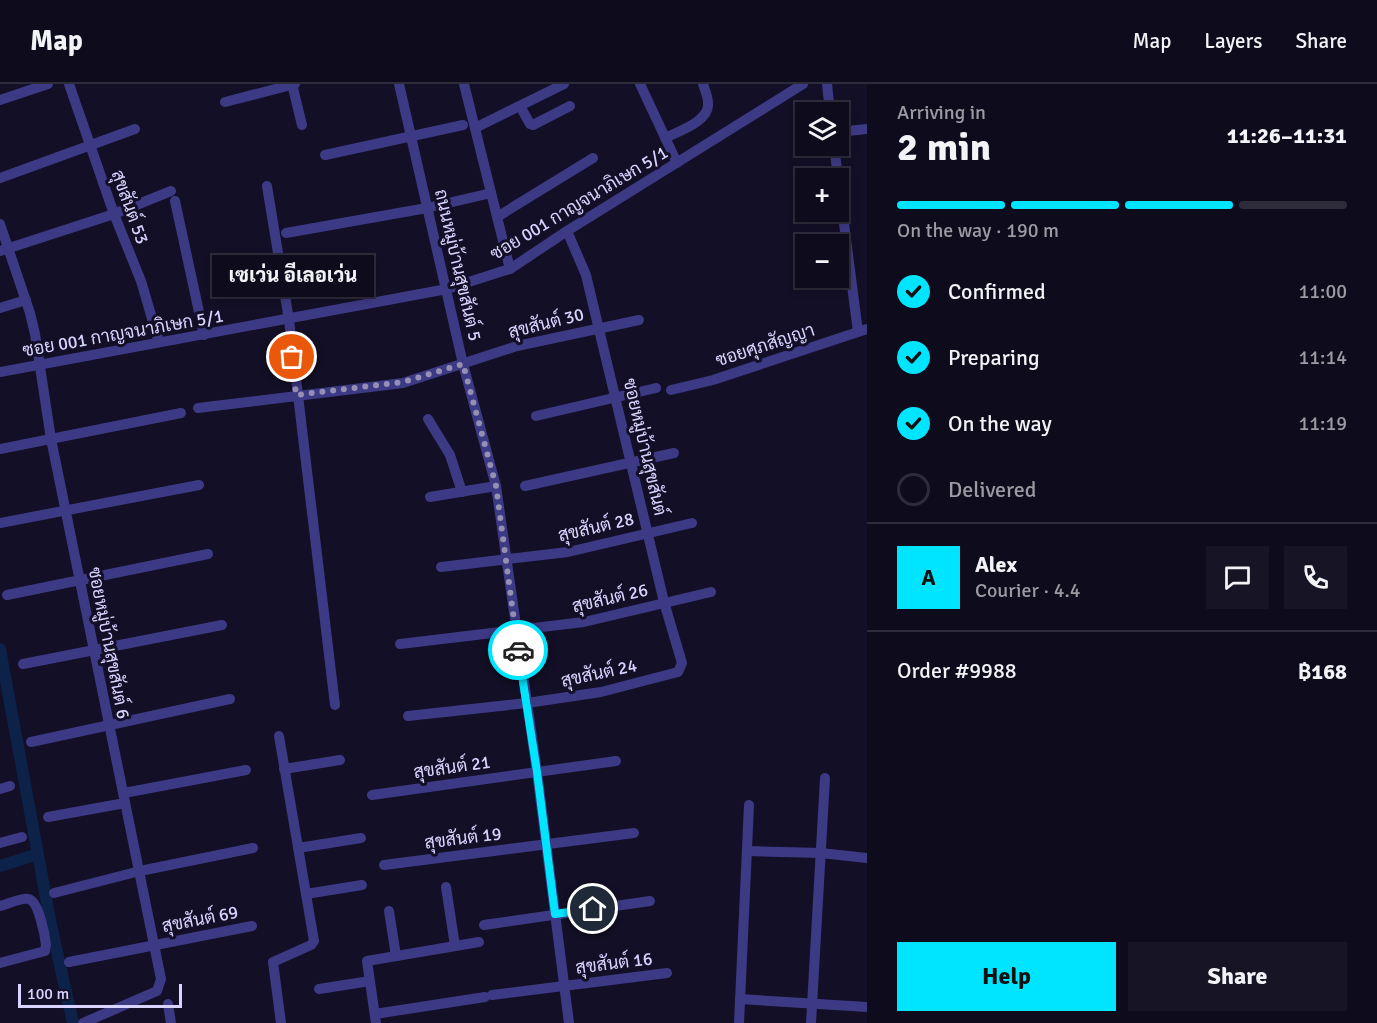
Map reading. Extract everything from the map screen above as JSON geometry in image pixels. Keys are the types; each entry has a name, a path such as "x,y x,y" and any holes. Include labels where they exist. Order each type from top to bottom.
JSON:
{"street":[{"path":"0,100 48,84"},
{"name":"สุขสันต์ 53","path":"69,84 114,214 141,281 159,342"},
{"path":"225,102 293,84 302,125"},
{"name":"ถนนหมู่บ้านสุขสันต์ 5","path":"399,84 463,364 496,486 515,632 537,772 569,1023"},
{"path":"464,84 510,268"},
{"path":"475,128 564,84"},
{"path":"640,84 677,163"},
{"path":"665,138 701,119 707,112 709,104 703,84"},
{"name":"ซอย 001 กาญจนาภิเษก 5/1","path":"0,372 447,289 510,268 803,84"},
{"path":"827,84 829,102"},
{"path":"520,106 530,124 533,125 570,106"},
{"path":"325,155 463,125"},
{"path":"0,178 135,129"},
{"path":"849,131 867,129"},
{"path":"836,156 862,331"},
{"path":"497,217 593,158"},
{"path":"267,186 289,320 296,395 335,705"},
{"path":"286,233 427,208 491,193"},
{"path":"4,250 173,196 204,335"},
{"name":"ซอยหมู่บ้านสุขสันต์ 6","path":"0,224 4,250 26,300 35,334 51,439 161,979 157,992 83,1023"},
{"name":"ซอยหมู่บ้านสุขสันต์","path":"567,231 586,275 617,397 664,602 682,663 678,672"},
{"path":"0,308 26,300"},
{"name":"สุขสันต์ 30","path":"198,408 403,382 517,346 639,320"},
{"name":"ซอยศุภสัญญา","path":"671,390 713,380 862,331"},
{"path":"536,416 656,388"},
{"path":"0,449 181,413"},
{"path":"428,419 450,455 462,492"},
{"path":"525,486 674,453"},
{"path":"0,523 199,485"},
{"path":"430,497 496,486"},
{"name":"สุขสันต์ 28","path":"441,567 568,552 648,532 692,524"},
{"path":"7,595 208,554"},
{"name":"สุขสันต์ 26","path":"400,644 584,622 711,592"},
{"path":"23,664 222,625"},
{"name":"สุขสันต์ 24","path":"408,716 602,692 678,672"},
{"path":"31,742 230,699"},
{"path":"279,736 314,941 313,944 273,962 281,1023"},
{"path":"284,769 340,760"},
{"name":"สุขสันต์ 21","path":"372,795 616,760"},
{"path":"48,817 246,770"},
{"path":"811,1023 825,778"},
{"path":"739,1023 749,805"},
{"name":"สุขสันต์ 19","path":"384,865 634,833"},
{"path":"0,843 22,837"},
{"path":"298,848 361,838"},
{"path":"54,893 253,848"},
{"path":"748,851 867,858"},
{"path":"306,894 362,885"},
{"path":"446,887 455,946"},
{"path":"0,906 28,898 32,900 37,907 46,945 45,951 0,963"},
{"path":"484,925 650,901"},
{"path":"389,911 396,956"},
{"name":"สุขสันต์ 69","path":"69,962 252,926"},
{"path":"375,1019 367,961 479,942"},
{"name":"สุขสันต์ 16","path":"375,1019 489,996 668,973"},
{"path":"319,989 370,981"},
{"path":"740,999 867,1007"},
{"path":"168,1004 171,1023"}],"waterway":[{"path":"0,649 51,925 73,1023"},
{"path":"0,866 38,854"}],"way so far":[{"path":"292,357 296,395 393,384 463,364 496,486 518,650"}],"place":[{"name":"เซเว่น อีเลอเว่น","path":"292,357"}],"route":[{"path":"518,650 537,772 555,914 593,909"}]}
